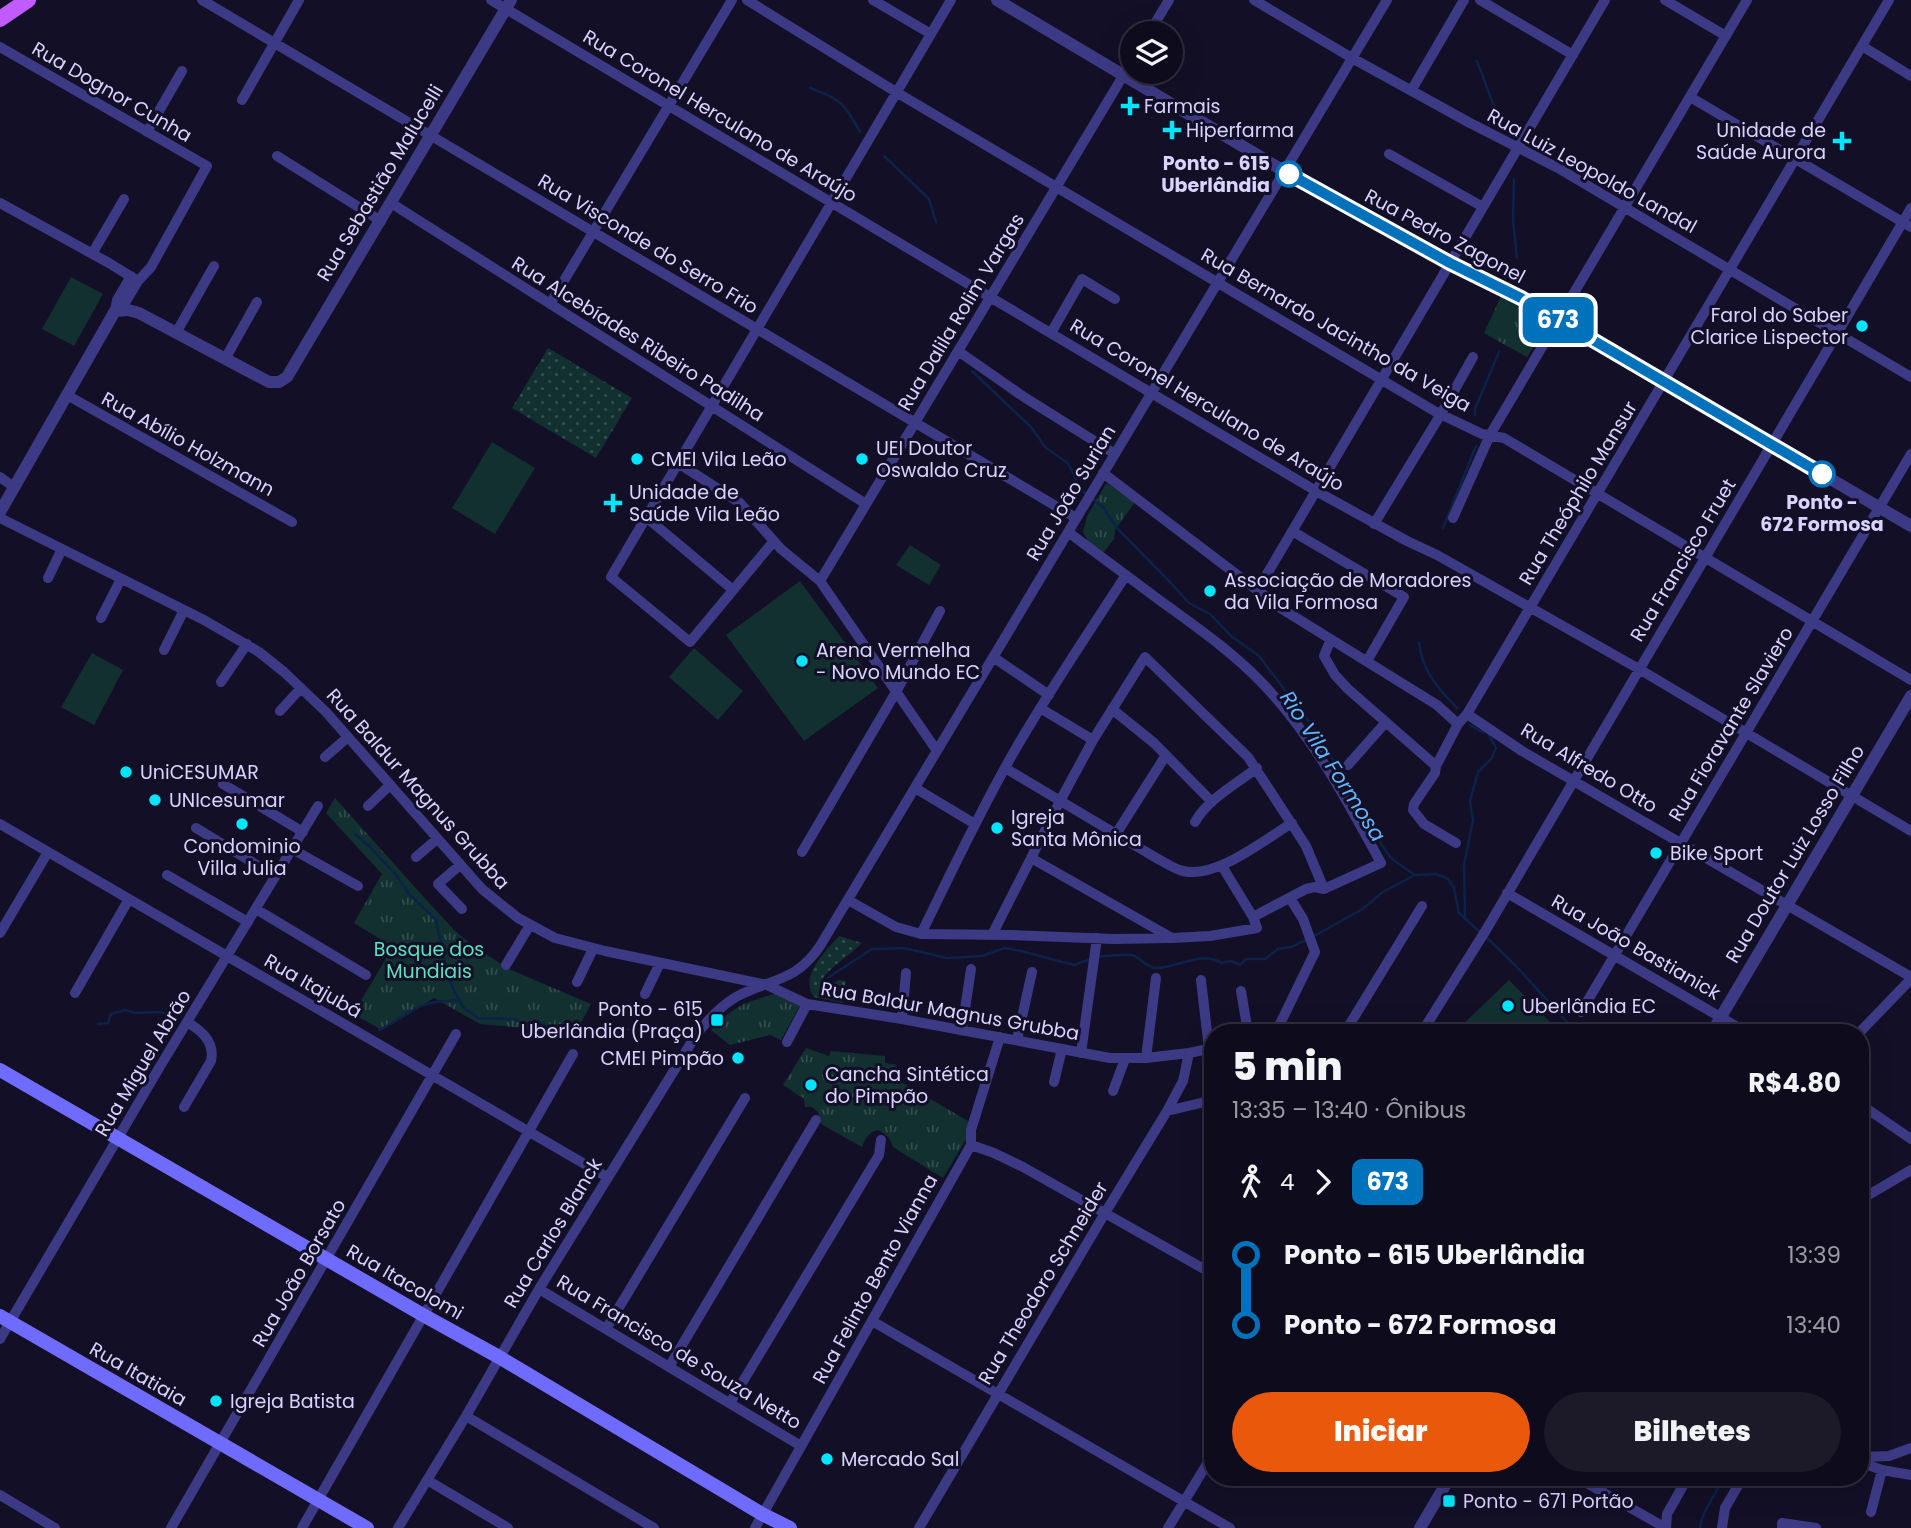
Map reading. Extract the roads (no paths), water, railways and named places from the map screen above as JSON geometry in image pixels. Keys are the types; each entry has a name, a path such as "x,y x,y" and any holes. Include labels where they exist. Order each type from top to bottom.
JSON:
{"main road":[{"path":"0,19 28,0"},
{"name":"Rua Itacolomi","path":"0,1070 790,1528"},
{"name":"Rua Itatiaia","path":"5,1319 367,1528"}],"street":[{"name":"Rua Visconde do Serro Frio","path":"202,0 1076,518"},
{"path":"242,100 299,0"},
{"name":"Rua Coronel Herculano de Araújo","path":"491,0 509,4 668,105 1316,491 1437,555 1639,669 1911,831"},
{"path":"550,304 732,0"},
{"name":"Rua Bernardo Jacintho da Veiga","path":"747,0 1441,415 1482,434 1504,438 1911,680"},
{"path":"873,0 931,34"},
{"path":"774,542 690,642 611,577 951,0"},
{"name":"Rua Pedro Zagonel","path":"997,0 1120,73"},
{"path":"1156,21 1169,0"},
{"name":"Rua Luiz Leopoldo Landal","path":"1254,0 1411,91 1558,168 1911,377"},
{"name":"Rua João Surian","path":"767,985 794,973 813,957 1387,0"},
{"path":"1411,91 1464,0"},
{"path":"1480,0 1573,55"},
{"path":"1257,591 1605,0"},
{"path":"1665,0 1726,36"},
{"path":"1453,518 1490,435 1747,0"},
{"name":"Rua Theóphilo Mansur","path":"1456,843 1421,821 1413,810 1414,804 1435,773 1436,766 1463,719 1889,0"},
{"name":"Rua Sebastião Malucelli","path":"225,359 264,380 279,382 291,372 509,4"},
{"path":"1862,46 1911,76"},
{"name":"Rua Dognor Cunha","path":"0,47 207,166 150,267 134,279"},
{"path":"147,132 182,71"},
{"name":"Rua Dalila Rolim Vargas","path":"820,581 1120,82"},
{"name":"Rua Pedro Zagonel","path":"1139,84 1284,171 1450,263 1505,289 1911,526"},
{"path":"1690,97 1907,224"},
{"path":"1389,154 1483,207"},
{"path":"277,156 381,221"},
{"path":"92,254 124,199"},
{"path":"0,203 134,279 117,300 115,312 0,512"},
{"name":"Rua Alcebíades Ribeiro Padilha","path":"391,203 866,505"},
{"name":"Rua Francisco Fruet","path":"1427,1024 1837,333 1907,224 1911,208"},
{"path":"176,333 214,266"},
{"path":"1051,333 1082,279 1115,299"},
{"path":"115,312 133,311 225,359 257,302"},
{"path":"958,351 1033,403 1115,454"},
{"path":"1374,524 1474,357"},
{"name":"Rua Abílio Holzmann","path":"67,395 292,522"},
{"name":"Rua Fioravante Slaviero","path":"1581,1012 1911,454"},
{"path":"678,463 736,499 774,542 820,581 937,751"},
{"name":"Rua Alfredo Otto","path":"1103,473 1282,609 1441,707 1574,780 1911,978"},
{"path":"0,477 14,487"},
{"path":"646,517 733,590"},
{"name":"Rua Baldur Magnus Grubba","path":"0,518 184,610 247,644 272,662 348,737 460,865 494,899 530,925 555,938 593,949 767,985 807,1004 1081,1053 1125,1059 1204,1050"},
{"path":"1292,531 1404,597 1367,662"},
{"path":"1068,532 1204,633 1264,685 1334,777 1381,863 1324,888 1310,888 1253,916"},
{"path":"48,578 62,549"},
{"path":"921,934 1005,768 1048,695 1126,575"},
{"path":"101,618 121,579"},
{"path":"164,650 184,610"},
{"path":"802,852 940,611"},
{"path":"1331,639 1324,656 1341,682 1436,766"},
{"path":"221,682 247,644"},
{"path":"993,657 1048,695"},
{"path":"992,935 1093,740 1145,657 1241,748 1257,768 1312,857 1324,888"},
{"path":"280,711 301,688"},
{"name":"Rua Doutor Luiz Losso Filho","path":"1717,1024 1911,696"},
{"path":"1040,708 1093,740"},
{"path":"1112,709 1166,755 1212,802"},
{"path":"1348,765 1385,722"},
{"path":"325,757 348,737"},
{"path":"1116,834 1166,755"},
{"path":"1005,768 1158,859 1185,872 1201,872 1222,866 1292,823"},
{"path":"1195,822 1212,802 1257,768"},
{"path":"229,772 223,784 303,832"},
{"path":"368,806 390,785"},
{"path":"915,788 975,824"},
{"name":"Rua Miguel Abrão","path":"0,1339 5,1319 118,1139 318,806"},
{"name":"Rua Itajubá","path":"0,824 607,1177"},
{"path":"196,828 275,876"},
{"path":"416,857 437,839"},
{"path":"292,849 358,886"},
{"path":"0,933 48,852"},
{"path":"1031,858 1172,938"},
{"path":"460,865 438,884 462,909"},
{"path":"848,900 897,927 921,934 1172,938 1210,936 1257,928 1253,916 1222,866"},
{"path":"167,875 248,922"},
{"name":"Rua João Bastianick","path":"1507,893 1733,1024"},
{"path":"1279,1024 1312,943 1303,919 1290,898"},
{"path":"75,993 129,899"},
{"path":"1350,1024 1422,906"},
{"path":"256,909 366,975"},
{"path":"506,965 530,925"},
{"path":"1081,1053 1097,938"},
{"path":"578,982 593,949"},
{"path":"645,993 660,963"},
{"path":"962,1030 971,969"},
{"path":"1017,1040 1032,972"},
{"path":"902,1019 906,973"},
{"path":"1146,1058 1156,978"},
{"path":"1868,1024 1911,978"},
{"path":"1201,980 1207,1024"},
{"name":"Rua Carlos Blanck","path":"398,1528 539,1289 687,1048 713,1015 736,998 767,985"},
{"path":"1241,991 1247,1024"},
{"path":"787,1042 807,1004"},
{"path":"184,1107 211,1061 212,1054 209,1041 187,1022"},
{"name":"Rua João Borsato","path":"171,1528 456,1034"},
{"name":"Rua Felinto Bento Vianna","path":"755,1528 971,1145 971,1130 1000,1037"},
{"path":"1054,1083 1062,1049"},
{"name":"Rua Theodoro Schneider","path":"919,1528 1167,1111 1183,1081 1189,1053"},
{"path":"302,1528 573,1054"},
{"path":"1113,1091 1125,1059"},
{"path":"606,1329 745,1098"},
{"path":"1167,1111 1204,1102"},
{"path":"1869,1110 1911,1139"},
{"path":"669,1367 816,1120"},
{"path":"730,1403 879,1155 881,1140"},
{"path":"971,1145 1007,1159 1204,1268"},
{"path":"1869,1195 1911,1170"},
{"name":"Rua Francisco de Souza Netto","path":"539,1289 801,1446"},
{"path":"872,1321 1230,1528"},
{"path":"466,1416 654,1528"},
{"path":"1869,1457 1880,1457 1911,1448"},
{"path":"1896,1453 1899,1473"},
{"path":"1869,1465 1911,1475"},
{"path":"1168,1528 1204,1469"},
{"path":"1871,1512 1882,1470"},
{"path":"426,1480 508,1528"},
{"path":"1420,1528 1445,1486"},
{"path":"1592,1486 1666,1528 1667,1514 1683,1486"},
{"path":"1721,1528 1725,1508 1738,1486"},
{"path":"0,1494 55,1528"},
{"path":"1782,1528 1782,1523 1816,1528"}],"waterway":[{"path":"1477,61 1497,114"},
{"name":"Rio Vila Formosa","path":"810,88 841,103 860,132"},
{"name":"Rio Vila Formosa","path":"884,156 929,199 936,222"},
{"path":"1514,179 1513,220 1517,258"},
{"path":"1475,415 1475,409 1499,352"},
{"name":"Rio Vila Formosa","path":"972,371 1031,427 1046,448 1068,463 1080,488 1087,495"},
{"path":"1443,528 1476,446"},
{"name":"Rio Vila Formosa","path":"1093,499 1189,603 1210,614 1231,636 1259,656 1313,727 1392,859 1415,875 1436,874 1448,879 1454,888 1459,913 1481,933"},
{"path":"1419,643 1432,678 1457,708"},
{"path":"1465,919 1464,865 1473,820 1470,801 1478,772 1491,759 1496,748 1488,733 1470,725"},
{"path":"355,834 436,920 447,974 454,991 464,1008 478,1018 514,1019 524,1024 543,1024 567,1033 576,1029 613,1034 643,1025 679,1034"},
{"path":"1314,936 1415,875"},
{"name":"Rio Vila Formosa","path":"1486,937 1569,1024"},
{"path":"1098,957 1132,955 1156,968 1206,958 1222,963 1231,961 1240,965 1246,959 1265,959 1278,949 1291,947 1308,939"},
{"path":"829,977 872,949 904,948 947,958 982,956 1004,948 1074,965 1091,959"},
{"path":"379,1030 424,1005 458,1000"},
{"path":"98,1024 108,1023 111,1014 125,1010 177,1016"},
{"name":"Rio Vila Formosa","path":"1700,1528 1719,1486"}],"place":[{"name":"Farmais","path":"1130,106"},
{"name":"Hiperfarma","path":"1172,130"},
{"name":"Unidade de Saúde Aurora","path":"1842,141"},
{"name":"Ponto - 615 Uberlândia","path":"1289,174"},
{"name":"Farol do Saber Clarice Lispector","path":"1862,326"},
{"name":"CMEI Vila Leão","path":"637,459"},
{"name":"UEI Doutor Oswaldo Cruz","path":"862,459"},
{"name":"Ponto - 672 Formosa","path":"1822,474"},
{"name":"Unidade de Saúde Vila Leão","path":"613,503"},
{"name":"Associação de Moradores da Vila Formosa","path":"1210,591"},
{"name":"Arena Vermelha - Novo Mundo EC","path":"802,661"},
{"name":"UniCESUMAR","path":"126,772"},
{"name":"UNIcesumar","path":"155,800"},
{"name":"Condominio Villa Julia","path":"242,824"},
{"name":"Igreja Santa Mônica","path":"997,828"},
{"name":"Bike Sport","path":"1656,853"},
{"name":"Uberlândia EC","path":"1508,1006"},
{"name":"Ponto - 615 Uberlândia (Praça)","path":"717,1020"},
{"name":"CMEI Pimpão","path":"738,1058"},
{"name":"Cancha Sintética do Pimpão","path":"811,1085"},
{"name":"Igreja Batista","path":"216,1401"},
{"name":"Mercado Sal","path":"827,1459"},
{"name":"Ponto - 671 Portão","path":"1449,1501"}],"park label":[{"name":"Bosque dos Mundiais","path":"429,960"}]}
